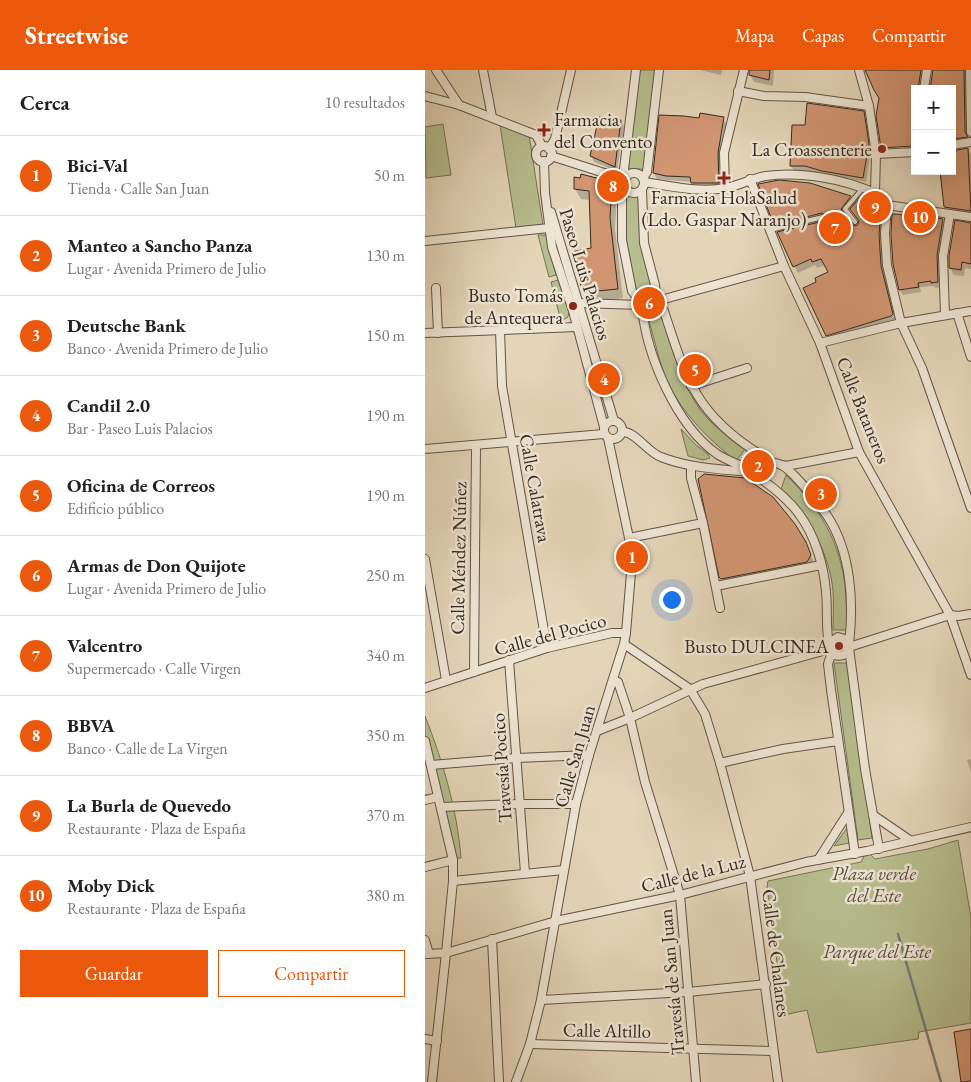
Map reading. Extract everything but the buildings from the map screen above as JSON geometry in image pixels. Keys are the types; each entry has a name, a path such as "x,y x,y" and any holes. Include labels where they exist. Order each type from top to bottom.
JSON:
{"street":[{"path":"436,70 459,105"},
{"path":"483,70 492,117"},
{"path":"544,161 548,160 547,150 555,139 571,70"},
{"path":"636,70 624,169 622,240 632,291 647,311 653,311 657,300 644,243 644,184 659,70"},
{"path":"725,189 724,154 744,70"},
{"path":"859,70 869,106 876,154 875,193"},
{"path":"924,85 927,70"},
{"path":"970,70 971,132"},
{"path":"738,91 764,96 805,97 869,106"},
{"path":"425,96 459,105 536,135 547,150 562,158 620,178 625,182 631,193 637,193 644,184"},
{"path":"956,144 971,142"},
{"name":"Paseo Luis Palacios","path":"547,150 537,151 537,156 539,160 544,161 545,193 552,247 576,305 577,327 605,433"},
{"path":"876,154 911,152"},
{"path":"625,182 635,173 644,184 691,189 725,189 766,176 814,175 863,188 875,193 887,205 971,217"},
{"name":"Calle Bataneros","path":"750,180 784,266 820,343 859,452 950,615 971,675"},
{"name":"Paseo Luis Palacios","path":"545,193 576,305 614,421"},
{"path":"887,205 885,234 887,265 901,323 922,368 971,508"},
{"path":"945,213 943,256 945,315"},
{"path":"425,241 549,228"},
{"path":"657,300 784,266"},
{"path":"436,288 439,333"},
{"path":"760,478 769,472 770,462 767,457 719,424 702,404 691,386 664,311 657,300 648,294 643,297 641,305 643,322 649,344 663,384 677,411 716,453 748,470 753,476 760,478 775,488 799,514 816,546 821,565 826,592 831,649 840,656 846,654 849,646"},
{"path":"576,305 641,305"},
{"path":"820,343 901,323 971,311"},
{"path":"957,313 971,357"},
{"path":"425,334 577,327"},
{"name":"Calle Calatrava","path":"499,331 502,386 547,648"},
{"path":"691,386 747,368"},
{"path":"605,433 608,422 614,421 620,424 623,432"},
{"path":"623,432 633,436 659,457 691,467 748,470"},
{"path":"425,449 605,433 617,439 623,432"},
{"name":"Calle San Juan","path":"516,1082 530,1044 541,1000 576,804 589,755 614,680 626,633 632,561 629,538 605,433"},
{"name":"Calle Méndez Núñez","path":"474,672 475,445"},
{"path":"770,462 786,466 859,452"},
{"path":"713,468 716,453"},
{"path":"748,470 751,458 761,454"},
{"path":"783,465 804,485 827,516 836,533 846,562 851,616 849,646 879,849"},
{"path":"691,467 691,478 703,523 720,608"},
{"path":"629,538 703,523"},
{"path":"425,559 446,680"},
{"path":"716,586 821,565"},
{"path":"849,646 950,615 971,614"},
{"name":"Calle del Pocico","path":"425,688 547,648 612,633 626,633"},
{"path":"849,646 845,639 838,637 833,641 829,664 838,741 855,854"},
{"path":"624,644 690,689"},
{"path":"597,731 630,718 690,689 831,649"},
{"name":"Travesía Pocico","path":"509,660 525,873"},
{"name":"Travesía de San Juan","path":"614,680 618,682 630,718 645,782 680,895 696,1082"},
{"name":"Calle de Chalanes","path":"690,689 705,714 751,876 778,1082"},
{"path":"425,741 453,860 447,953 432,1082"},
{"path":"720,763 783,749 838,741"},
{"path":"431,765 517,758 589,755"},
{"path":"425,800 438,797"},
{"path":"441,807 576,804"},
{"path":"818,860 848,813"},
{"path":"873,815 911,841"},
{"name":"Calle de la Luz","path":"427,954 447,953 556,921 680,895 818,860 879,849 971,827"},
{"path":"425,867 453,860"},
{"path":"453,881 564,870"},
{"path":"492,939 499,1082"},
{"path":"425,940 427,954"},
{"path":"541,1000 688,992 766,984"},
{"path":"425,1038 437,1040"},
{"name":"Calle Altillo","path":"530,1044 773,1051"}],"lane":[{"path":"855,222 845,209 863,188"},
{"path":"769,230 823,216"}],"green space":[{"path":"639,70 655,70 644,169 627,169"},
{"path":"443,124 451,175 426,178 425,127"},
{"path":"500,125 529,135 543,225 516,228"},
{"path":"625,194 632,197 641,196 653,286 638,293 626,242"},
{"path":"538,235 546,235 556,275 549,277"},
{"path":"558,280 569,312 568,317 561,321 551,282"},
{"path":"661,314 677,364 694,400 711,422 745,449 736,461 710,439 695,423 670,387 662,368 648,318"},
{"path":"681,429 710,458 703,460 688,456"},
{"path":"786,475 820,515 832,538 841,564 844,580 847,630 833,630 833,591 827,563 816,536 800,510 781,489"},
{"path":"834,663 848,663 872,838 858,840"},
{"path":"425,716 448,786 461,858 452,858 425,759"},
{"path":"847,828 849,843 834,846"},
{"name":"Parque del Este","path":"958,840 971,918 971,1023 919,1032 918,1039 817,1053 807,1010 784,1015 767,887 768,881 861,862 867,851 875,859 928,849"}],"waterway":[{"path":"898,934 941,1082"}],"place":[{"name":"Farmacia del Convento","path":"544,130"},
{"name":"La Croassenterie","path":"882,149"},
{"name":"Farmacia HolaSalud (Ldo. Gaspar Naranjo)","path":"724,178"},
{"name":"BBVA","path":"613,186"},
{"name":"La Burla de Quevedo","path":"875,207"},
{"name":"Moby Dick","path":"920,217"},
{"name":"Valcentro","path":"835,228"},
{"name":"Armas de Don Quijote","path":"649,303"},
{"name":"Busto Tomás de Antequera","path":"573,306"},
{"name":"Oficina de Correos","path":"695,370"},
{"name":"Candil 2.0","path":"604,379"},
{"name":"Manteo a Sancho Panza","path":"758,466"},
{"name":"Deutsche Bank","path":"821,494"},
{"name":"Bici-Val","path":"632,557"},
{"name":"Busto DULCINEA","path":"839,646"}],"park label":[{"name":"Plaza verde del Este","path":"874,884"}]}
